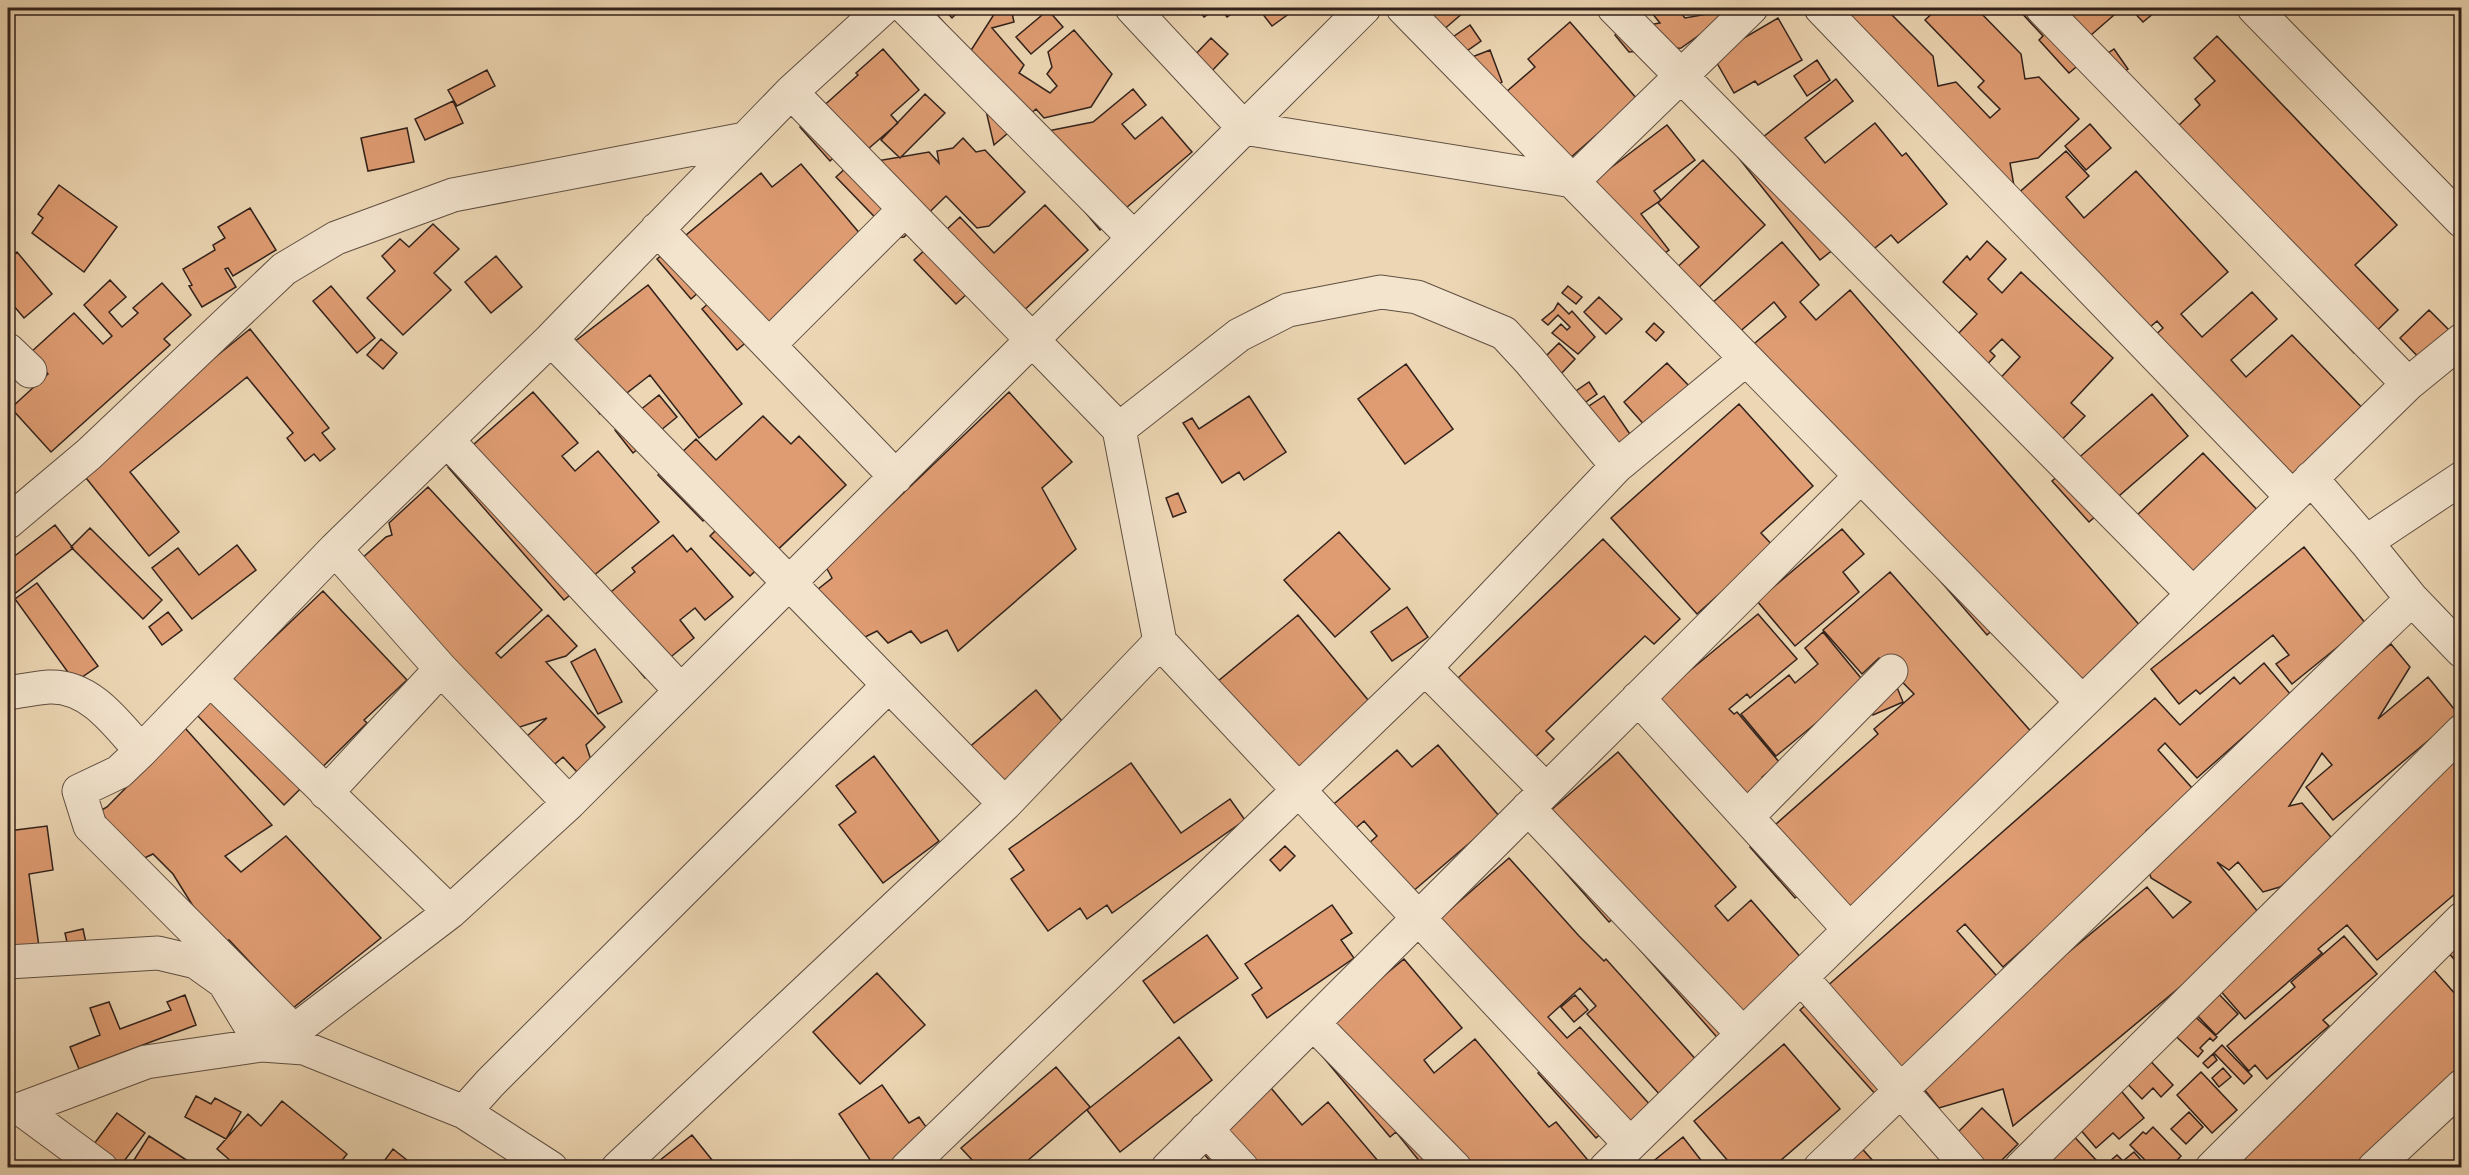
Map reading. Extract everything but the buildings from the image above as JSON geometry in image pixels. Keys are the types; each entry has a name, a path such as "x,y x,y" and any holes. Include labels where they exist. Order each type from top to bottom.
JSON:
{"street":[{"path":"551,1167 464,1112 299,1040 90,826 79,791 119,772 141,752 335,549 551,339 791,92 883,8"},
{"path":"906,8 1134,238"},
{"path":"1132,8 1244,128 1573,181"},
{"path":"14,1110 146,1062 299,1040 450,912 569,803 1364,8"},
{"path":"1403,8 2082,702"},
{"path":"1614,8 2193,594"},
{"path":"1573,181 1751,8"},
{"path":"1821,8 2302,487 2366,542 2412,599 2462,651"},
{"path":"2042,8 2408,384"},
{"path":"2254,8 2462,221"},
{"path":"791,92 1119,429 1160,642 1420,916 1630,1144"},
{"path":"8,522 89,454 284,269 336,238 453,195 745,139"},
{"path":"769,345 905,209"},
{"path":"657,229 896,477"},
{"path":"1119,429 1239,335 1288,310 1381,292 1417,297 1504,333 1530,360 1617,466"},
{"path":"551,339 1005,804"},
{"path":"1606,1167 2408,384 2462,340"},
{"path":"907,1167 1425,668 1617,466 1746,359"},
{"path":"448,441 681,691"},
{"path":"1168,1167 1861,476"},
{"path":"2366,542 2462,478"},
{"path":"335,549 441,669 569,803"},
{"path":"1820,1167 1904,1090 2412,599"},
{"path":"618,1167 1005,804 1160,642"},
{"path":"1425,668 1743,1034"},
{"path":"326,793 441,669"},
{"path":"1747,817 1891,671"},
{"path":"210,679 450,912"},
{"path":"464,1112 498,1074 889,685"},
{"path":"8,693 52,687 82,693 106,712 141,752"},
{"path":"1638,698 1850,929"},
{"path":"2021,1167 2462,730"},
{"path":"2212,1167 2462,918"},
{"path":"8,962 158,953 196,962 224,982 262,1045"},
{"path":"1801,977 1904,1090 1969,1167"},
{"path":"1313,1023 1455,1167"},
{"path":"2374,1167 2462,1086"},
{"path":"14,1110 101,1167"},
{"path":"1206,1130 1242,1167"}]}
